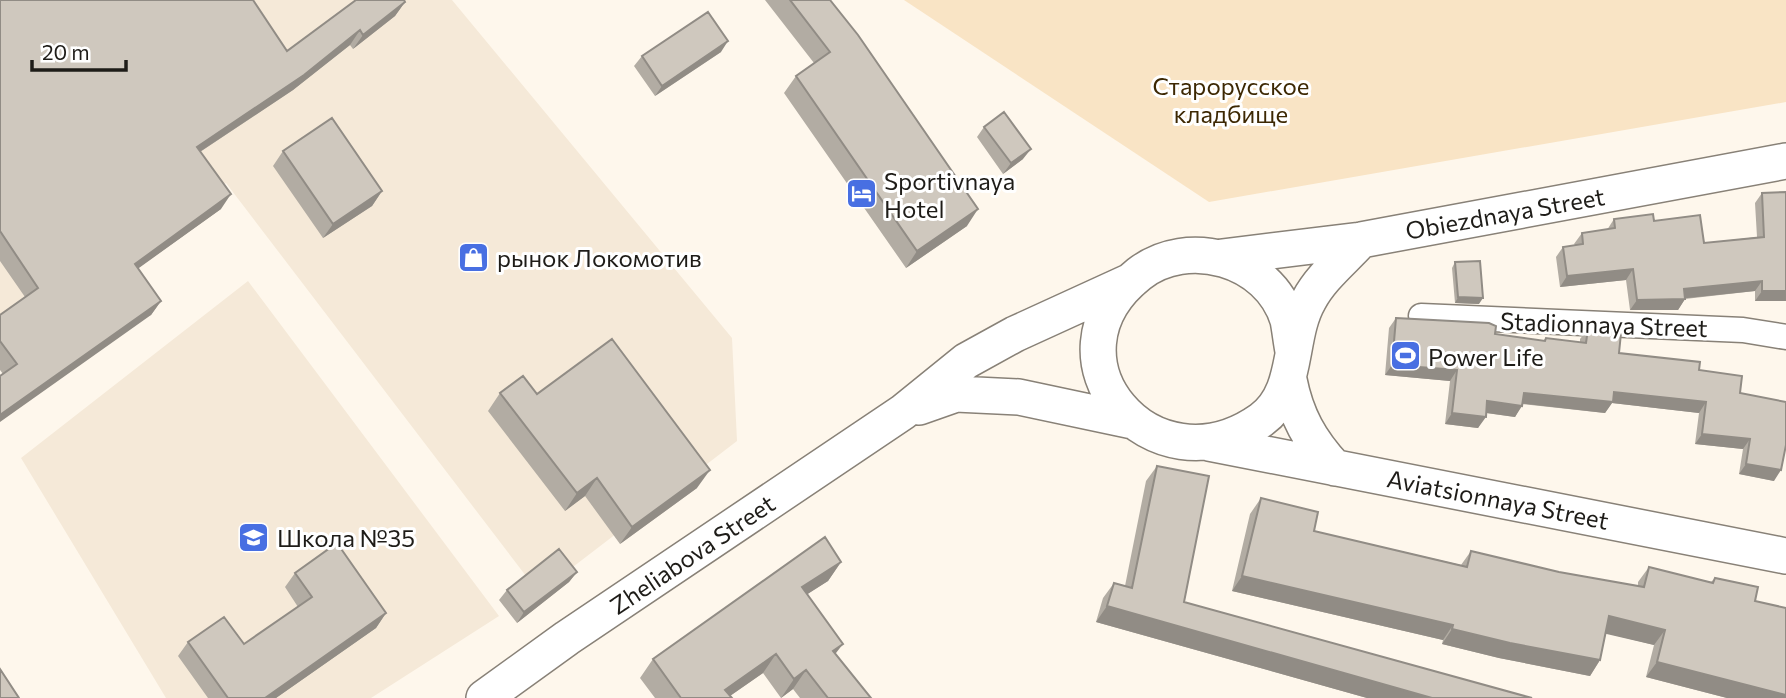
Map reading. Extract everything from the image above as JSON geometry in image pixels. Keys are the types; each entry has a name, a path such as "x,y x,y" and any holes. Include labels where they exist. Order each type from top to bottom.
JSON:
{"main road":[{"name":"Obiezdnaya Street","path":"1222,257 1362,240 1786,161"},
{"path":"903,412 956,394 1006,396 1132,421 1179,442 1209,443 1234,435 1262,419 1279,402 1291,365 1298,323 1309,299 1362,240"},
{"path":"903,412 966,361 1026,328 1131,281 1165,259 1189,255 1222,257 1261,279 1287,318 1293,401 1307,434 1335,468"},
{"path":"1131,281 1115,298 1098,346 1101,372 1110,396 1132,421"},
{"name":"Zheliabova Street","path":"484,698 567,638 903,412"},
{"name":"Aviatsionnaya Street","path":"1209,443 1786,556"}],"street":[{"name":"Stadionnaya Street","path":"1421,316 1743,330 1786,337"}],"shaded area":[{"name":"рынок Локомотив","path":"0,0 452,0 732,338 737,441 539,593 226,183 0,332"},
{"name":"Школа №35","path":"248,281 499,616 371,698 166,698 21,458"}],"green space":[{"name":"Старорусское кладбище","path":"904,0 1786,0 1786,102 1209,202"}],"building":[{"path":"0,0 253,0 287,51 356,0 405,2 363,35 360,30 304,75 197,147 231,194 135,264 161,301 0,415 0,376 17,364 0,341 0,315 38,288 0,231"},
{"path":"790,0 830,0 858,35 978,209 917,251 796,76 830,52"},
{"path":"708,12 728,41 662,86 642,56"},
{"path":"1004,112 1031,149 1011,163 984,127"},
{"path":"332,118 382,191 333,224 283,151"},
{"path":"1786,192 1786,291 1762,291 1762,281 1684,289 1685,299 1637,300 1633,269 1567,276 1563,247 1583,244 1582,233 1615,228 1614,219 1653,214 1654,221 1700,215 1704,243 1764,237 1762,193"},
{"path":"1480,261 1483,298 1458,297 1455,262"},
{"path":"1396,318 1489,323 1496,326 1495,334 1545,341 1546,338 1586,343 1588,329 1621,333 1619,353 1700,362 1699,370 1742,376 1740,393 1786,402 1786,445 1781,470 1746,464 1750,439 1702,434 1706,402 1614,392 1613,402 1524,393 1522,406 1487,401 1486,417 1452,413 1457,370 1392,365"},
{"path":"612,339 710,470 632,527 597,478 577,493 500,393 523,376 537,394"},
{"path":"1157,466 1209,476 1184,602 1532,698 1432,698 1107,606 1114,583 1132,588"},
{"path":"1261,498 1318,512 1314,531 1467,567 1471,551 1559,572 1644,587 1649,567 1713,583 1715,578 1758,587 1755,601 1786,608 1786,695 1657,662 1665,630 1609,616 1600,660 1510,643 1452,629 1453,625 1242,576"},
{"path":"825,537 841,562 802,587 843,644 833,651 871,698 828,698 806,670 794,679 776,654 725,690 732,698 681,698 653,659"},
{"path":"337,543 386,613 265,698 228,698 188,642 224,617 244,644 312,597 295,573"},
{"path":"559,549 577,572 524,612 507,590"},
{"path":"0,669 19,698 0,698"}],"place":[{"name":"Sportivnaya Hotel","path":"861,194"},
{"name":"рынок Локомотив","path":"474,257"},
{"name":"Power Life","path":"1405,356"},
{"name":"Школа №35","path":"254,537"}]}
